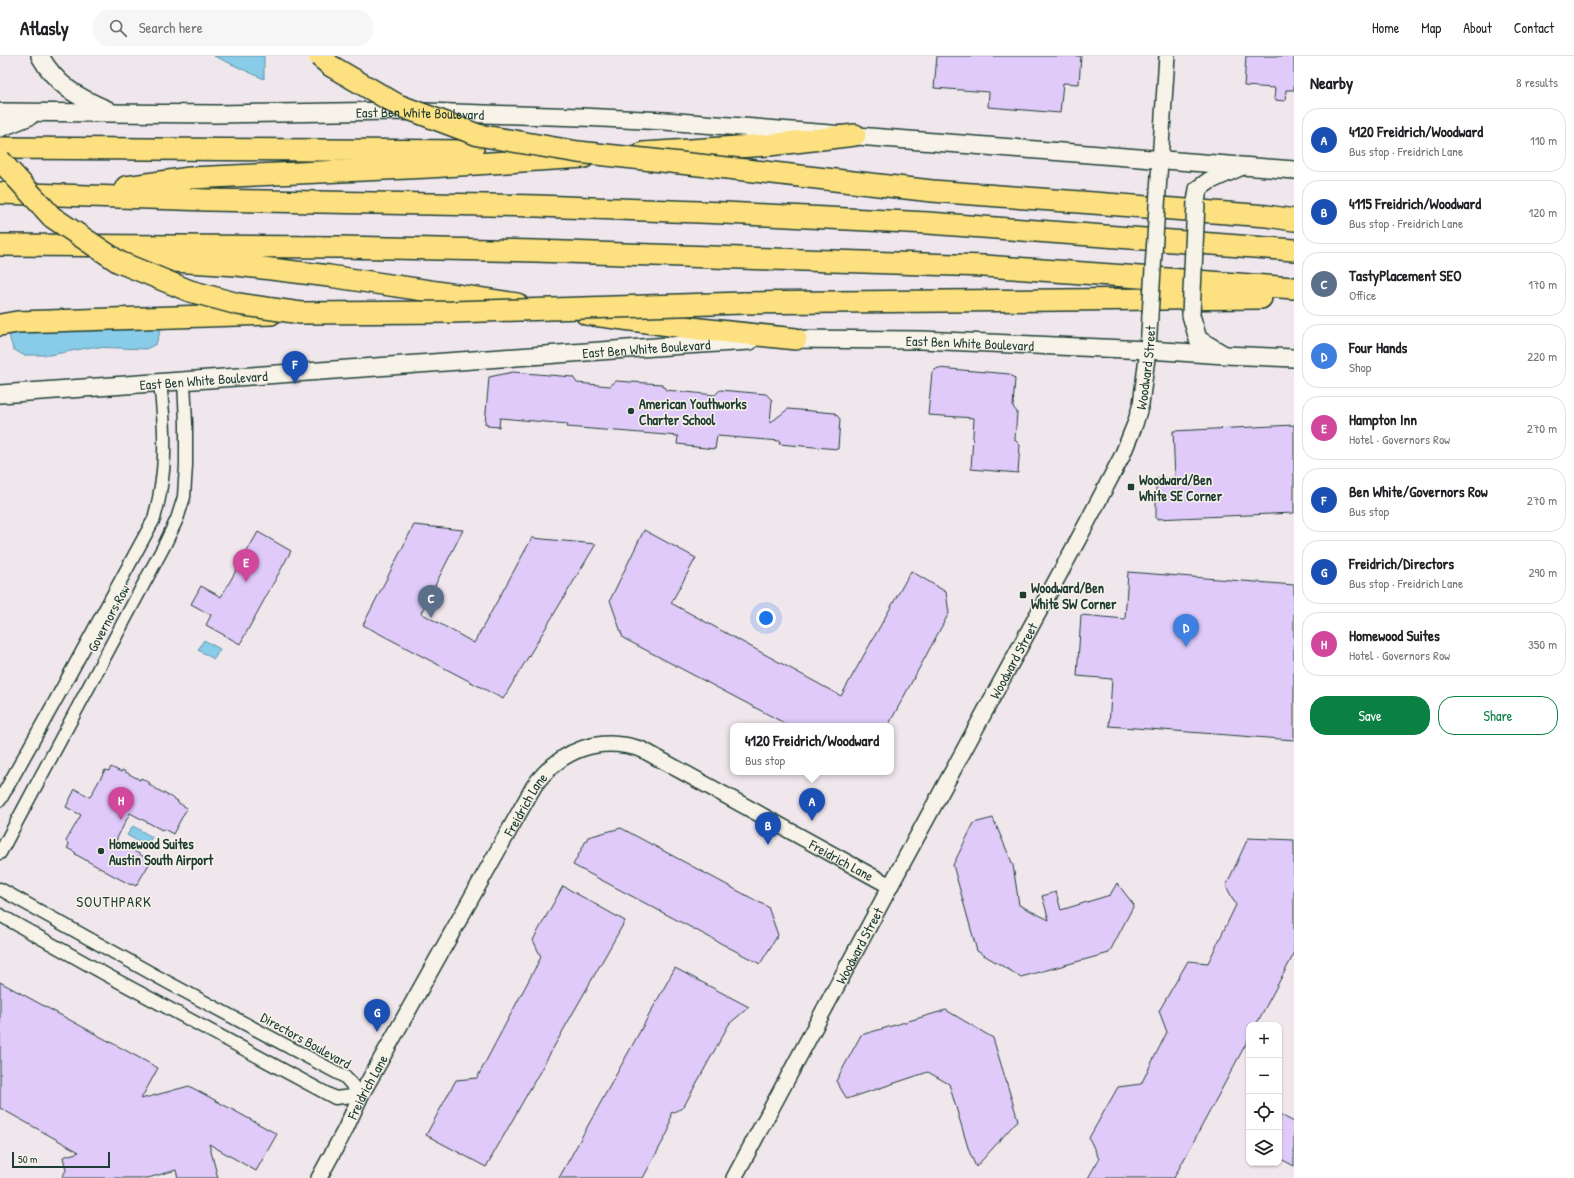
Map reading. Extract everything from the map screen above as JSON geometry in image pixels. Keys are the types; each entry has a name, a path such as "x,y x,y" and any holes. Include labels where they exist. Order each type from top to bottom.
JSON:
{"highway":[{"path":"319,56 331,66 398,105 464,130 478,135 578,152 932,191 1266,216 1294,220"},
{"path":"69,195 190,178 429,167 769,145 855,136"},
{"path":"0,148 578,152"},
{"path":"0,160 52,217 119,262 190,291 238,304 301,313"},
{"path":"0,193 216,200 538,206 725,213 928,224 1294,250"},
{"path":"10,246 177,245 615,254 985,266 1294,288"},
{"path":"10,246 145,260 237,265 329,276 423,291 647,322 796,339"},
{"path":"0,325 17,322 301,313 452,312 743,303 1263,298 1294,296"}],"main road":[{"path":"40,56 59,82 81,99 113,113"},
{"name":"East Ben White Boulevard","path":"0,112 215,114 402,111 642,120 1294,170"},
{"path":"0,128 40,113"},
{"path":"1225,355 1198,339 1191,315 1196,202 1198,189 1209,181 1242,166"},
{"name":"East Ben White Boulevard","path":"0,394 662,346 796,339 921,340 1294,358"}],"street":[{"name":"Woodward Street","path":"734,1178 890,886 1080,538 1122,456 1135,424 1140,404 1148,350 1159,160 1167,56"},
{"name":"Governors Row","path":"0,853 177,519 184,497 186,465 184,381"},
{"name":"Governors Row","path":"0,800 154,519 160,492 163,462 164,418 160,382"},
{"name":"Freidrich Lane","path":"319,1178 345,1130 361,1095 534,786 549,768 564,757 584,748 604,744 625,745 643,750 890,886"},
{"name":"Directors Boulevard","path":"0,889 167,982 345,1077 361,1095"},
{"path":"0,915 105,974 335,1098 361,1095"}],"water":[{"path":"214,56 264,56 264,79"},
{"path":"107,308 158,315 161,329 156,344 146,349 92,347 50,355 23,355 13,349 9,328"},
{"path":"204,640 220,649 214,659 198,650"},
{"path":"133,826 152,837 146,846 127,835"}],"building":[{"path":"937,56 1081,56 1079,84 1063,83 1060,113 988,107 989,92 934,88"},
{"path":"1246,56 1294,56 1294,90 1286,90 1285,101 1274,100 1275,88 1244,86"},
{"path":"938,368 1010,374 1015,379 1013,407 1017,412 1015,440 1020,445 1018,473 971,469 974,418 928,415 932,372"},
{"path":"513,372 573,377 577,383 610,386 616,381 662,384 666,390 715,395 720,390 766,394 772,400 770,423 788,409 835,413 840,419 838,449 779,444 780,441 717,436 715,449 677,444 678,436 567,427 568,424 500,418 499,427 487,426 487,424 485,424 489,377"},
{"path":"1294,425 1294,513 1156,519 1156,479 1175,478 1173,431"},
{"path":"414,525 463,530 421,613 474,643 532,538 596,544 503,699 363,625"},
{"path":"644,530 696,558 671,603 841,696 911,571 946,592 949,613 890,723 784,723 623,638 610,600"},
{"path":"258,532 291,551 240,644 206,625 211,615 191,604 201,586 221,597"},
{"path":"1128,572 1294,585 1294,740 1109,726 1112,679 1077,676 1081,615 1125,619"},
{"path":"111,767 121,772 122,770 140,780 141,778 150,783 149,785 178,801 177,802 187,808 173,834 164,829 162,830 130,813 116,840 151,861 136,886 114,876 67,848 69,845 66,841 81,815 66,807 75,789 90,797 105,770 109,771"},
{"path":"993,818 1013,865 1019,905 1049,920 1042,896 1056,892 1061,910 1110,895 1117,883 1134,905 1109,953 1021,977 977,951 953,865 974,823"},
{"path":"621,828 768,907 778,935 760,964 573,865 588,837"},
{"path":"1248,838 1294,840 1294,954 1258,1022 1246,1022 1246,1044 1174,1178 1088,1178 1099,1159 1089,1138 1118,1087 1141,1084 1167,1032 1159,1011 1188,961 1208,963 1236,905 1226,886"},
{"path":"563,886 625,921 486,1167 426,1135 456,1080 477,1078 541,957 533,940"},
{"path":"675,968 749,1007 729,1024 683,1108 671,1113 669,1130 643,1178 559,1178"},
{"path":"0,982 158,1068 141,1099 189,1086 277,1134 256,1171 209,1144 218,1178 178,1178 176,1170 148,1178 62,1178 66,1170 63,1157 79,1152 0,1108"},
{"path":"946,1010 993,1038 1018,1120 976,1167 969,1151 949,1084 928,1072 847,1099 836,1081 861,1035"},
{"path":"1282,1116 1294,1122 1294,1166 1282,1160"}],"place":[{"name":"Ben White/Governors Row","path":"295,384"},
{"name":"American Youthworks Charter School","path":"631,411"},
{"name":"Woodward/Ben White SE Corner","path":"1131,487"},
{"name":"Hampton Inn","path":"246,582"},
{"name":"Woodward/Ben White SW Corner","path":"1023,595"},
{"name":"TastyPlacement SEO","path":"431,618"},
{"name":"Four Hands","path":"1186,647"},
{"name":"Homewood Suites","path":"121,820"},
{"name":"4120 Freidrich/Woodward","path":"812,821"},
{"name":"4115 Freidrich/Woodward","path":"768,845"},
{"name":"Homewood Suites Austin South Airport","path":"101,851"},
{"name":"Freidrich/Directors","path":"377,1032"}],"district":[{"name":"SOUTHPARK","path":"114,901"}]}
